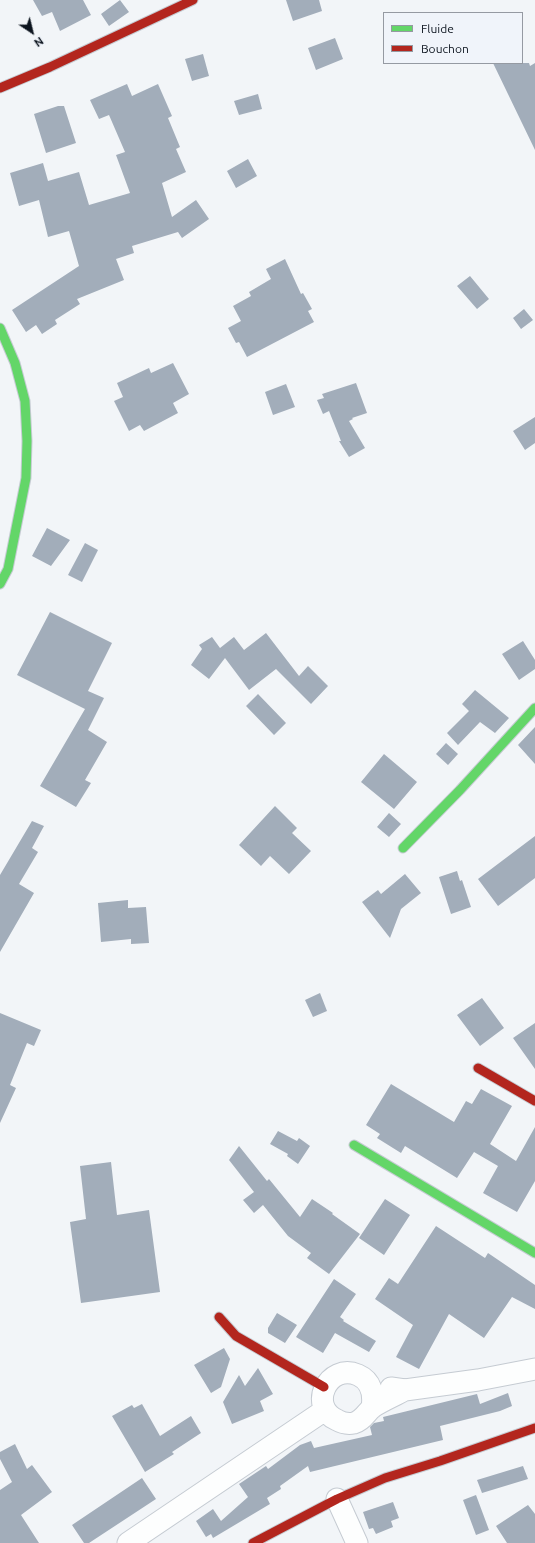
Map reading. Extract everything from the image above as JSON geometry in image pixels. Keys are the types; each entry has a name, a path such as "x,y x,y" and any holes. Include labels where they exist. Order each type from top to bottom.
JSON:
{"street":[{"path":"0,88 50,67 193,0"},
{"path":"0,328 16,363 25,401 27,441 26,478 8,569 0,584"},
{"path":"403,848 460,790 535,708"},
{"path":"478,1068 535,1101"},
{"path":"354,1145 535,1253"},
{"path":"219,1317 236,1336 324,1387"},
{"path":"371,1386 405,1390 478,1380 535,1369"},
{"path":"372,1408 374,1397 371,1386 363,1377 353,1372 341,1373 331,1378 324,1387 322,1399 325,1410 332,1418 343,1423 354,1423 364,1417 372,1408 405,1390"},
{"path":"128,1543 325,1410"},
{"path":"253,1543 337,1499 385,1478 440,1461 535,1428"},
{"path":"337,1499 357,1543"}],"building":[{"path":"33,0 83,0 91,15 60,31 52,12 42,16"},
{"path":"120,0 129,12 109,26 101,14"},
{"path":"286,0 319,0 322,11 293,21"},
{"path":"335,38 343,59 316,70 308,48"},
{"path":"203,54 209,76 192,81 185,59"},
{"path":"529,63 530,66 535,63 535,150 493,64"},
{"path":"127,84 132,96 158,84 172,116 168,118 180,147 176,149 186,172 162,183 172,217 196,200 209,219 182,238 178,232 132,246 134,253 116,259 124,280 77,299 80,304 55,320 57,324 42,334 36,325 26,332 12,310 79,266 69,231 48,237 39,200 19,206 10,173 43,163 48,181 79,172 89,205 130,193 116,155 125,152 109,115 99,119 90,100"},
{"path":"258,94 262,109 239,115 234,101"},
{"path":"58,106 64,106 76,143 46,153 34,114"},
{"path":"248,159 257,176 236,188 227,171"},
{"path":"285,259 301,294 303,293 312,309 308,311 314,322 247,357 239,342 236,343 228,328 241,321 233,306 251,296 249,292 271,279 266,269"},
{"path":"470,276 489,299 477,309 457,286"},
{"path":"524,309 533,320 521,329 513,318"},
{"path":"173,363 189,394 173,403 178,413 144,431 140,425 129,431 114,401 123,397 117,383 149,368 151,373"},
{"path":"356,383 367,413 352,418 353,419 349,421 365,448 349,457 339,441 341,441 329,411 323,414 317,400 324,398 322,394"},
{"path":"286,384 295,407 273,415 265,392"},
{"path":"535,417 535,443 525,450 513,431"},
{"path":"47,528 70,540 51,566 32,556"},
{"path":"85,543 98,550 82,582 68,575"},
{"path":"50,612 112,643 88,691 104,698 88,730 107,742 85,780 91,783 76,807 40,786 85,709 17,675"},
{"path":"266,633 299,676 308,666 328,686 311,704 276,669 249,690 225,658 209,679 191,665 202,649 199,645 212,637 220,648 234,637 244,650"},
{"path":"523,641 535,660 535,669 519,680 502,654"},
{"path":"475,690 509,718 495,733 480,722 458,745 447,733 469,711 462,704"},
{"path":"258,694 286,723 274,735 246,706"},
{"path":"535,727 535,764 518,745"},
{"path":"446,743 458,754 448,765 436,754"},
{"path":"384,754 417,782 394,809 361,782"},
{"path":"275,806 297,828 292,833 311,851 289,874 270,856 261,866 239,845"},
{"path":"389,813 401,824 389,837 377,827"},
{"path":"32,821 44,826 32,848 38,852 19,884 34,893 0,952 0,875"},
{"path":"535,836 535,878 498,906 478,879"},
{"path":"457,871 460,881 462,880 471,907 451,914 439,877"},
{"path":"405,874 421,893 401,909 390,938 362,902 378,890 381,894"},
{"path":"128,900 128,908 146,907 149,943 131,944 131,939 101,942 98,903"},
{"path":"320,993 327,1011 313,1017 305,1000"},
{"path":"482,998 504,1028 480,1046 457,1015"},
{"path":"0,1013 41,1030 34,1046 27,1043 10,1085 16,1088 0,1123"},
{"path":"535,1023 535,1069 513,1038"},
{"path":"391,1084 454,1122 466,1101 472,1104 481,1089 512,1106 490,1144 516,1161 535,1127 535,1181 517,1212 483,1193 498,1166 474,1152 457,1178 405,1146 401,1153 377,1138 380,1134 366,1125"},
{"path":"278,1131 297,1141 299,1138 310,1146 298,1164 287,1156 288,1154 270,1144"},
{"path":"239,1146 267,1181 269,1179 300,1217 312,1199 360,1234 329,1274 307,1258 311,1253 288,1236 263,1205 254,1213 243,1200 254,1192 229,1160"},
{"path":"111,1162 117,1215 149,1210 160,1292 81,1303 70,1222 86,1219 80,1166"},
{"path":"385,1199 410,1215 384,1255 359,1238"},
{"path":"436,1226 485,1258 488,1253 535,1285 535,1309 512,1297 484,1338 449,1314 419,1369 396,1357 413,1325 375,1299 389,1278 398,1284"},
{"path":"334,1279 356,1294 340,1317 344,1320 343,1321 376,1341 369,1352 335,1333 323,1353 296,1337"},
{"path":"277,1313 297,1325 285,1343 268,1333 268,1328"},
{"path":"224,1348 230,1359 221,1387 211,1393 194,1365"},
{"path":"258,1368 273,1394 260,1401 264,1411 232,1424 223,1402 239,1375 245,1386"},
{"path":"508,1393 512,1406 500,1411 440,1426 443,1440 310,1472 308,1466 280,1486 281,1489 267,1498 270,1504 213,1538 211,1534 206,1537 196,1521 213,1509 221,1521 248,1497 239,1484 266,1466 268,1469 300,1445 311,1441 314,1448 372,1435 370,1427 374,1423 384,1421 383,1417 477,1394 480,1404"},
{"path":"142,1404 160,1436 191,1416 201,1433 172,1452 174,1454 145,1472 112,1416 132,1405 134,1408"},
{"path":"15,1444 27,1469 32,1465 52,1492 21,1515 39,1543 0,1543 0,1490 12,1482 0,1459 0,1452"},
{"path":"523,1466 528,1479 482,1493 477,1480"},
{"path":"142,1478 156,1499 89,1543 84,1543 72,1525"},
{"path":"476,1495 489,1530 476,1535 463,1500"},
{"path":"393,1502 399,1518 391,1521 393,1527 376,1534 373,1528 369,1529 363,1512"},
{"path":"528,1505 535,1514 535,1543 507,1543 496,1526"}],"traffic: fast":[{"path":"0,328 15,363 25,401 27,441 26,478 8,569 0,584"},
{"path":"403,848 460,790 535,708"},
{"path":"354,1145 535,1253"}],"traffic: jam":[{"path":"0,88 50,67 193,0"},
{"path":"478,1068 535,1101"},
{"path":"219,1317 236,1336 324,1387"},
{"path":"253,1543 337,1499 385,1478 440,1461 535,1428"}]}
